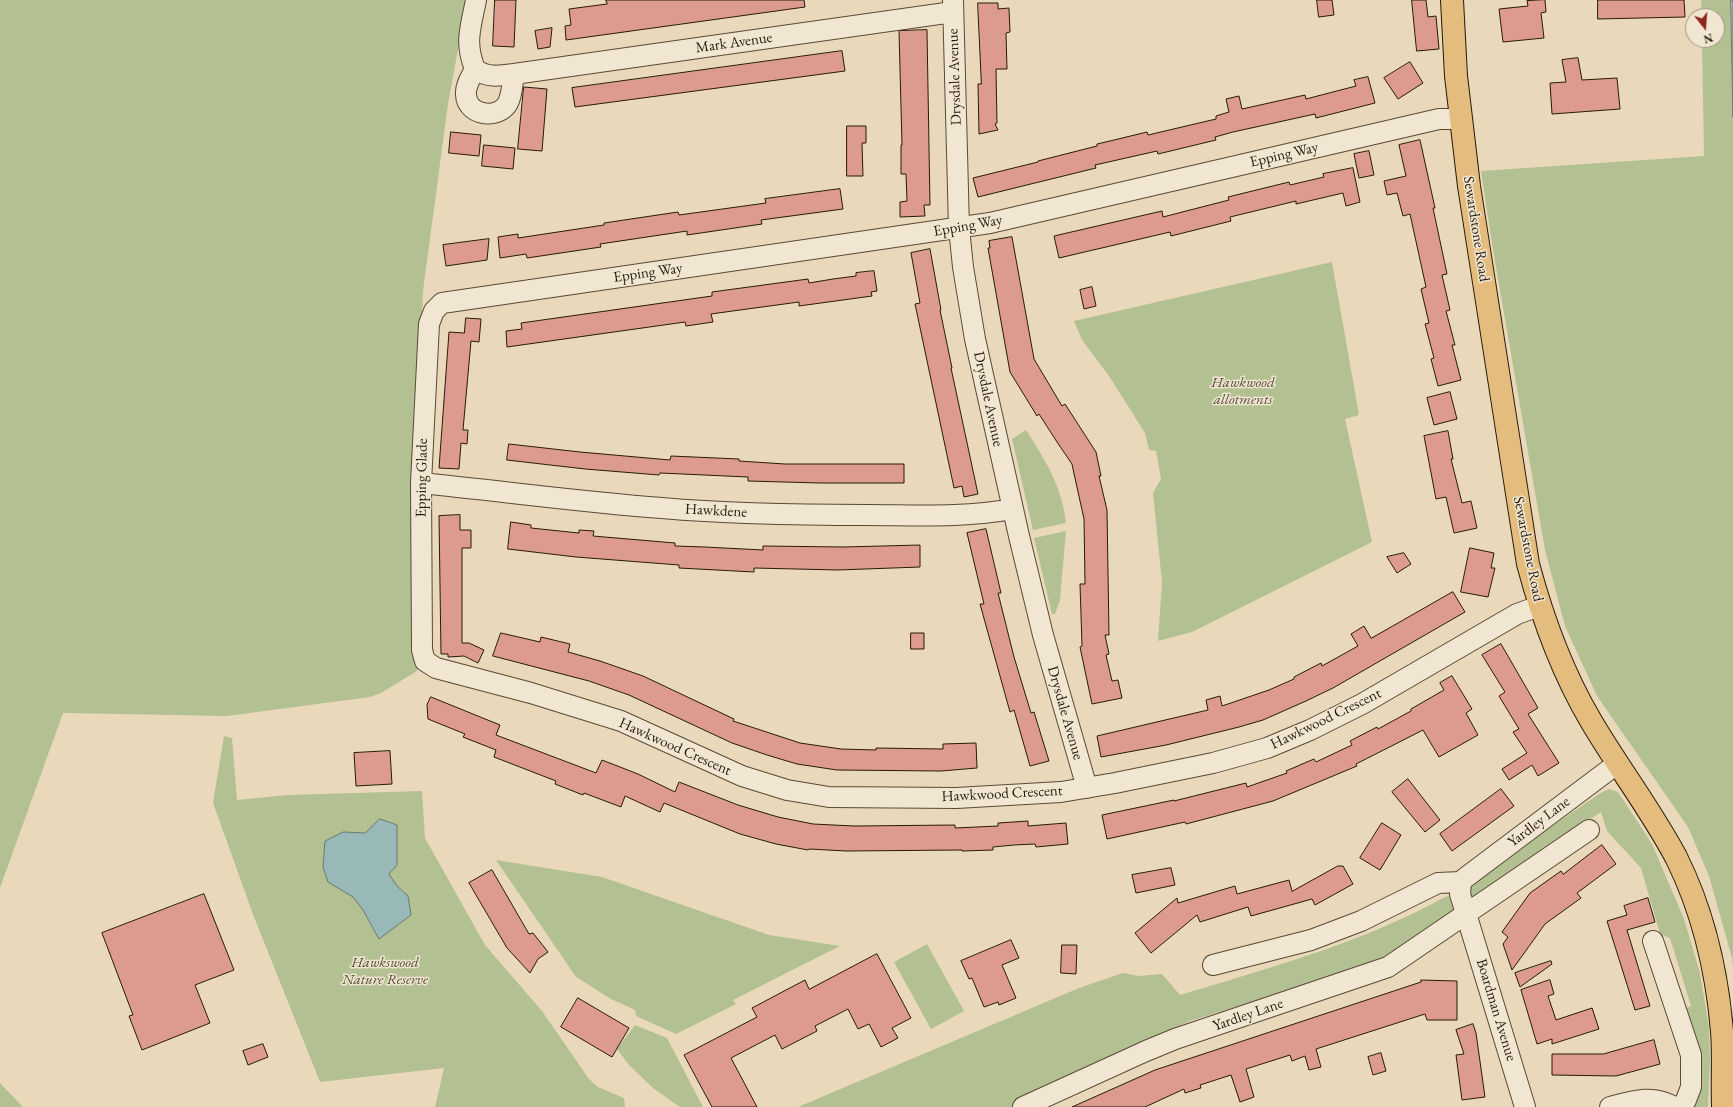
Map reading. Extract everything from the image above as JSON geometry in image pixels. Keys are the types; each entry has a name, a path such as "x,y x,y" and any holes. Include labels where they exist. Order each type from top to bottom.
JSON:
{"main road":[{"name":"Sewardstone Road","path":"1452,0 1456,76 1469,186 1528,564 1539,606 1556,652 1571,684 1590,720 1676,858 1696,907 1713,963 1722,1032 1723,1107"}],"street":[{"path":"476,0 468,44 475,69 467,85 466,96 468,103 476,111 485,114 492,114 506,106 510,96 514,74"},
{"name":"Mark Avenue","path":"475,69 482,75 494,76 514,74 953,6"},
{"name":"Drysdale Avenue","path":"953,6 959,228 963,267 975,339 1012,509 1043,636 1087,788"},
{"name":"Epping Way","path":"469,298 959,228 998,221 1439,120 1461,119"},
{"name":"Epping Glade","path":"447,671 436,668 425,661 422,650 421,483 429,324 434,311 442,303 469,298"},
{"name":"Hawkdene","path":"421,483 654,508 715,512 826,515 928,515 983,514 1012,509"},
{"name":"Hawkwood Crescent","path":"447,671 531,693 621,721 742,776 787,790 829,797 956,798 1041,794 1115,783 1212,763 1267,748 1310,730 1362,704 1517,614 1539,606"},
{"name":"Yardley Lane","path":"1462,882 1465,878 1618,763"},
{"name":"Yardley Lane","path":"1023,1107 1175,1039 1380,971 1589,830"},
{"path":"1212,965 1310,940 1361,921 1438,883 1462,882 1460,894 1466,913"},
{"name":"Boardman Avenue","path":"1466,913 1525,1107"},
{"path":"1653,941 1691,1055 1691,1086 1686,1100 1681,1107"},
{"path":"1610,1107 1641,1099 1667,1102 1674,1107"}],"green space":[{"path":"0,0 467,0 448,104 423,291 414,483 417,671 381,693 370,697 227,716 63,713 0,888"},
{"path":"1701,0 1731,0 1733,117 1733,969 1732,958 1709,876 1688,827 1597,696 1565,626 1545,550 1493,250 1481,171 1704,156 1702,48 1725,48 1725,8 1702,8"},
{"name":"Hawkwood allotments","path":"1332,262 1359,415 1345,419 1372,542 1192,632 1158,641 1162,582 1153,493 1161,479 1156,451 1149,450 1145,433 1109,376 1082,340 1074,321"},
{"path":"1026,430 1040,452 1057,485 1066,523 1033,530 1012,439"},
{"path":"1066,531 1060,600 1055,614 1052,614 1034,538"},
{"name":"Hawkswood Nature Reserve","path":"224,736 232,738 237,800 288,795 422,791 425,838 485,945 542,1011 589,1079 598,1087 624,1098 625,1107 435,1107 444,1068 320,1082 254,917 213,803"},
{"path":"1609,789 1618,792 1652,844 1684,919 1700,973 1709,1028 1710,1060 1708,1107 1689,1107 1678,1012 1691,1006 1670,938 1660,934 1641,868 1607,831 1601,812 1477,896 1473,897 1469,895 1469,883 1599,794"},
{"path":"496,860 602,877 769,935 840,946 733,1000 736,1004 676,1034 636,1016 635,1010 611,999 576,977"},
{"path":"1448,896 1453,897 1455,910 1389,955 1352,971 1190,1021 1015,1107 798,1107 1079,988 1123,973 1139,976 1162,974 1180,995 1281,964 1348,941 1412,914"},
{"path":"927,944 964,1011 931,1029 894,962"},
{"path":"635,1025 667,1038 703,1107 680,1107 653,1088 629,1065 617,1049"},
{"path":"0,1083 23,1107 0,1107"}],"water":[{"path":"1731,0 1733,0 1733,117"},
{"path":"380,819 397,825 397,865 389,874 397,886 408,896 411,915 379,939 363,910 353,897 328,882 323,867 325,841 343,832 365,833"}],"building":[{"path":"495,0 516,0 514,47 493,46"},
{"path":"606,0 804,0 805,7 566,40 565,26 571,25 569,9 607,4"},
{"path":"1317,0 1332,0 1334,15 1319,17"},
{"path":"1412,0 1426,0 1428,17 1436,16 1439,49 1417,51"},
{"path":"1545,0 1546,12 1541,13 1544,38 1503,42 1499,9 1528,6 1527,1"},
{"path":"1598,0 1684,0 1685,17 1598,19"},
{"path":"978,3 998,3 998,9 1009,8 1010,32 1006,33 1007,69 996,69 997,123 995,124 998,130 979,134 978,84 981,84"},
{"path":"552,28 550,47 538,49 535,31"},
{"path":"927,30 930,205 924,205 925,216 900,217 900,202 907,201 906,174 901,174 902,145 899,31"},
{"path":"842,51 845,71 575,107 572,88"},
{"path":"1578,58 1582,80 1617,78 1620,109 1552,114 1550,83 1566,82 1562,60"},
{"path":"1410,62 1423,83 1398,99 1384,78"},
{"path":"1368,77 1375,103 1316,118 1315,114 1233,132 1215,137 1216,140 1158,154 1157,151 1095,165 1096,168 978,197 973,178 1097,146 1097,144 1147,132 1148,135 1216,119 1216,116 1229,112 1226,99 1239,96 1242,109 1305,95 1306,99 1356,86 1354,80"},
{"path":"524,87 547,89 542,151 518,149"},
{"path":"847,126 866,126 866,143 862,143 863,176 847,176"},
{"path":"451,132 481,135 479,156 449,153"},
{"path":"1420,140 1435,208 1433,208 1447,274 1442,275 1450,310 1446,311 1455,345 1452,345 1461,380 1438,386 1431,359 1434,358 1425,324 1429,323 1421,289 1426,287 1410,214 1403,216 1397,193 1387,195 1384,181 1406,176 1399,145"},
{"path":"484,145 515,148 513,169 482,166"},
{"path":"1369,151 1374,175 1359,178 1354,154"},
{"path":"1353,168 1360,202 1346,206 1343,193 1296,204 1296,201 1230,217 1231,221 1171,236 1170,232 1059,258 1054,236 1162,211 1163,217 1229,200 1228,197 1289,182 1290,185 1324,177 1323,174"},
{"path":"840,189 843,209 761,220 762,224 687,235 687,231 600,244 601,247 527,258 526,254 500,258 498,237 518,234 518,238 678,212 679,215 766,203 765,199"},
{"path":"1012,237 1034,359 1062,406 1065,404 1096,452 1101,476 1099,476 1107,510 1109,635 1105,635 1109,654 1106,655 1112,681 1118,680 1122,698 1092,704 1080,647 1082,646 1080,584 1085,584 1084,519 1072,464 1039,414 1037,416 1010,372 988,248 990,248 989,241"},
{"path":"489,239 487,260 446,266 443,245"},
{"path":"930,249 951,368 978,494 964,497 962,486 954,488 915,304 920,303 911,253"},
{"path":"874,271 877,291 871,292 872,296 799,306 799,302 711,314 713,322 686,326 685,322 507,347 506,331 522,329 521,323 712,296 712,292 808,279 809,283 856,276 856,273"},
{"path":"1092,287 1096,306 1084,309 1080,290"},
{"path":"466,318 481,319 479,342 471,341 463,430 468,430 467,444 461,443 459,469 439,468 449,332 464,333"},
{"path":"1450,392 1457,419 1434,425 1427,398"},
{"path":"1448,431 1453,459 1451,459 1462,503 1471,501 1477,528 1454,533 1446,497 1436,499 1424,436"},
{"path":"509,444 670,460 671,456 739,459 739,461 785,464 904,464 904,483 748,481 748,477 660,473 659,475 585,469 507,460"},
{"path":"460,515 460,530 471,530 471,548 462,548 462,643 469,643 484,650 478,663 464,656 448,657 448,654 441,654 439,516"},
{"path":"511,522 531,525 531,528 579,533 579,530 594,531 593,536 675,543 675,546 763,550 763,546 844,547 920,545 920,567 838,570 754,568 754,572 679,568 679,565 576,557 508,549"},
{"path":"986,529 1001,593 998,593 1014,657 1031,713 1034,712 1049,761 1030,766 1014,710 1010,712 980,604 984,604 967,533"},
{"path":"1470,548 1494,553 1491,568 1495,568 1488,597 1461,592"},
{"path":"1404,553 1411,564 1397,573 1387,557"},
{"path":"1453,592 1465,612 1333,688 1306,701 1263,720 1239,727 1166,745 1101,757 1097,736 1208,710 1206,700 1220,696 1222,706 1269,690 1294,679 1294,677 1321,663 1322,666 1358,646 1351,634 1364,626 1371,638"},
{"path":"501,633 540,642 541,637 570,644 568,652 643,676 734,719 733,721 800,743 841,749 876,750 876,748 943,749 943,744 976,743 977,768 941,771 837,770 797,764 732,743 629,695 589,681 493,656"},
{"path":"911,633 924,633 924,649 911,649"},
{"path":"1501,644 1538,708 1528,714 1559,763 1538,776 1532,765 1509,780 1502,769 1527,753 1513,732 1519,729 1499,696 1505,692 1482,655"},
{"path":"1452,676 1472,709 1466,713 1478,735 1439,757 1423,730 1356,764 1357,766 1273,801 1186,824 1185,822 1107,839 1102,815 1174,801 1246,783 1247,787 1287,773 1286,771 1314,759 1316,762 1352,745 1350,741 1377,727 1378,729 1411,711 1411,709 1444,690 1440,683"},
{"path":"431,697 500,725 496,735 596,773 602,760 638,774 675,792 679,782 738,805 778,817 813,824 854,826 955,825 955,828 998,826 998,823 1028,821 1028,826 1066,823 1068,844 1036,847 1035,844 1014,845 993,847 993,850 962,851 846,851 808,850 776,844 740,834 664,803 660,812 625,796 621,807 555,784 556,781 494,757 496,750 463,737 465,734 428,719 427,705"},
{"path":"390,751 392,784 356,786 354,753"},
{"path":"1408,779 1440,820 1425,832 1392,792"},
{"path":"1501,789 1514,806 1452,851 1440,834"},
{"path":"1382,823 1401,835 1380,870 1360,858"},
{"path":"1602,845 1616,864 1577,893 1581,898 1545,924 1512,970 1503,944 1508,937 1502,932 1530,893 1561,871 1563,874"},
{"path":"1338,866 1343,866 1353,884 1315,905 1312,899 1251,916 1248,907 1200,922 1197,915 1151,953 1135,933 1177,898 1178,903 1235,886 1237,894 1289,880 1292,891"},
{"path":"1171,868 1175,885 1136,893 1132,875"},
{"path":"492,870 529,934 533,933 548,952 538,959 530,973 507,948 469,883"},
{"path":"204,894 234,970 195,985 210,1023 142,1050 129,1016 133,1015 102,933"},
{"path":"1648,898 1655,922 1627,930 1650,1006 1635,1010 1607,921 1627,915 1624,906"},
{"path":"1011,940 1019,958 1002,965 1016,998 999,1005 998,1002 984,1007 972,978 969,979 961,961"},
{"path":"1062,945 1077,945 1076,974 1061,973"},
{"path":"877,954 911,1018 892,1028 898,1038 881,1047 869,1024 858,1029 848,1009 815,1026 817,1031 782,1049 775,1035 731,1058 757,1107 712,1107 684,1055 757,1017 752,1008 805,980 809,989"},
{"path":"1551,961 1552,964 1520,987 1515,973"},
{"path":"1421,980 1457,981 1457,1020 1427,1020 1425,1014 1316,1049 1321,1067 1309,1070 1305,1056 1292,1061 1290,1055 1246,1069 1254,1097 1240,1102 1231,1075 1200,1085 1201,1088 1185,1093 1184,1089 1145,1107 1072,1107 1155,1070 1421,982"},
{"path":"1550,980 1554,994 1548,996 1556,1020 1592,1008 1599,1029 1552,1044 1552,1039 1537,1044 1521,990"},
{"path":"578,998 629,1028 612,1057 561,1027"},
{"path":"1473,1024 1476,1033 1485,1097 1462,1100 1456,1055 1464,1054 1456,1030"},
{"path":"1654,1040 1660,1064 1616,1076 1552,1075 1552,1054 1603,1054"},
{"path":"263,1044 268,1057 248,1065 243,1051"},
{"path":"1381,1053 1386,1071 1373,1075 1368,1057"}]}
